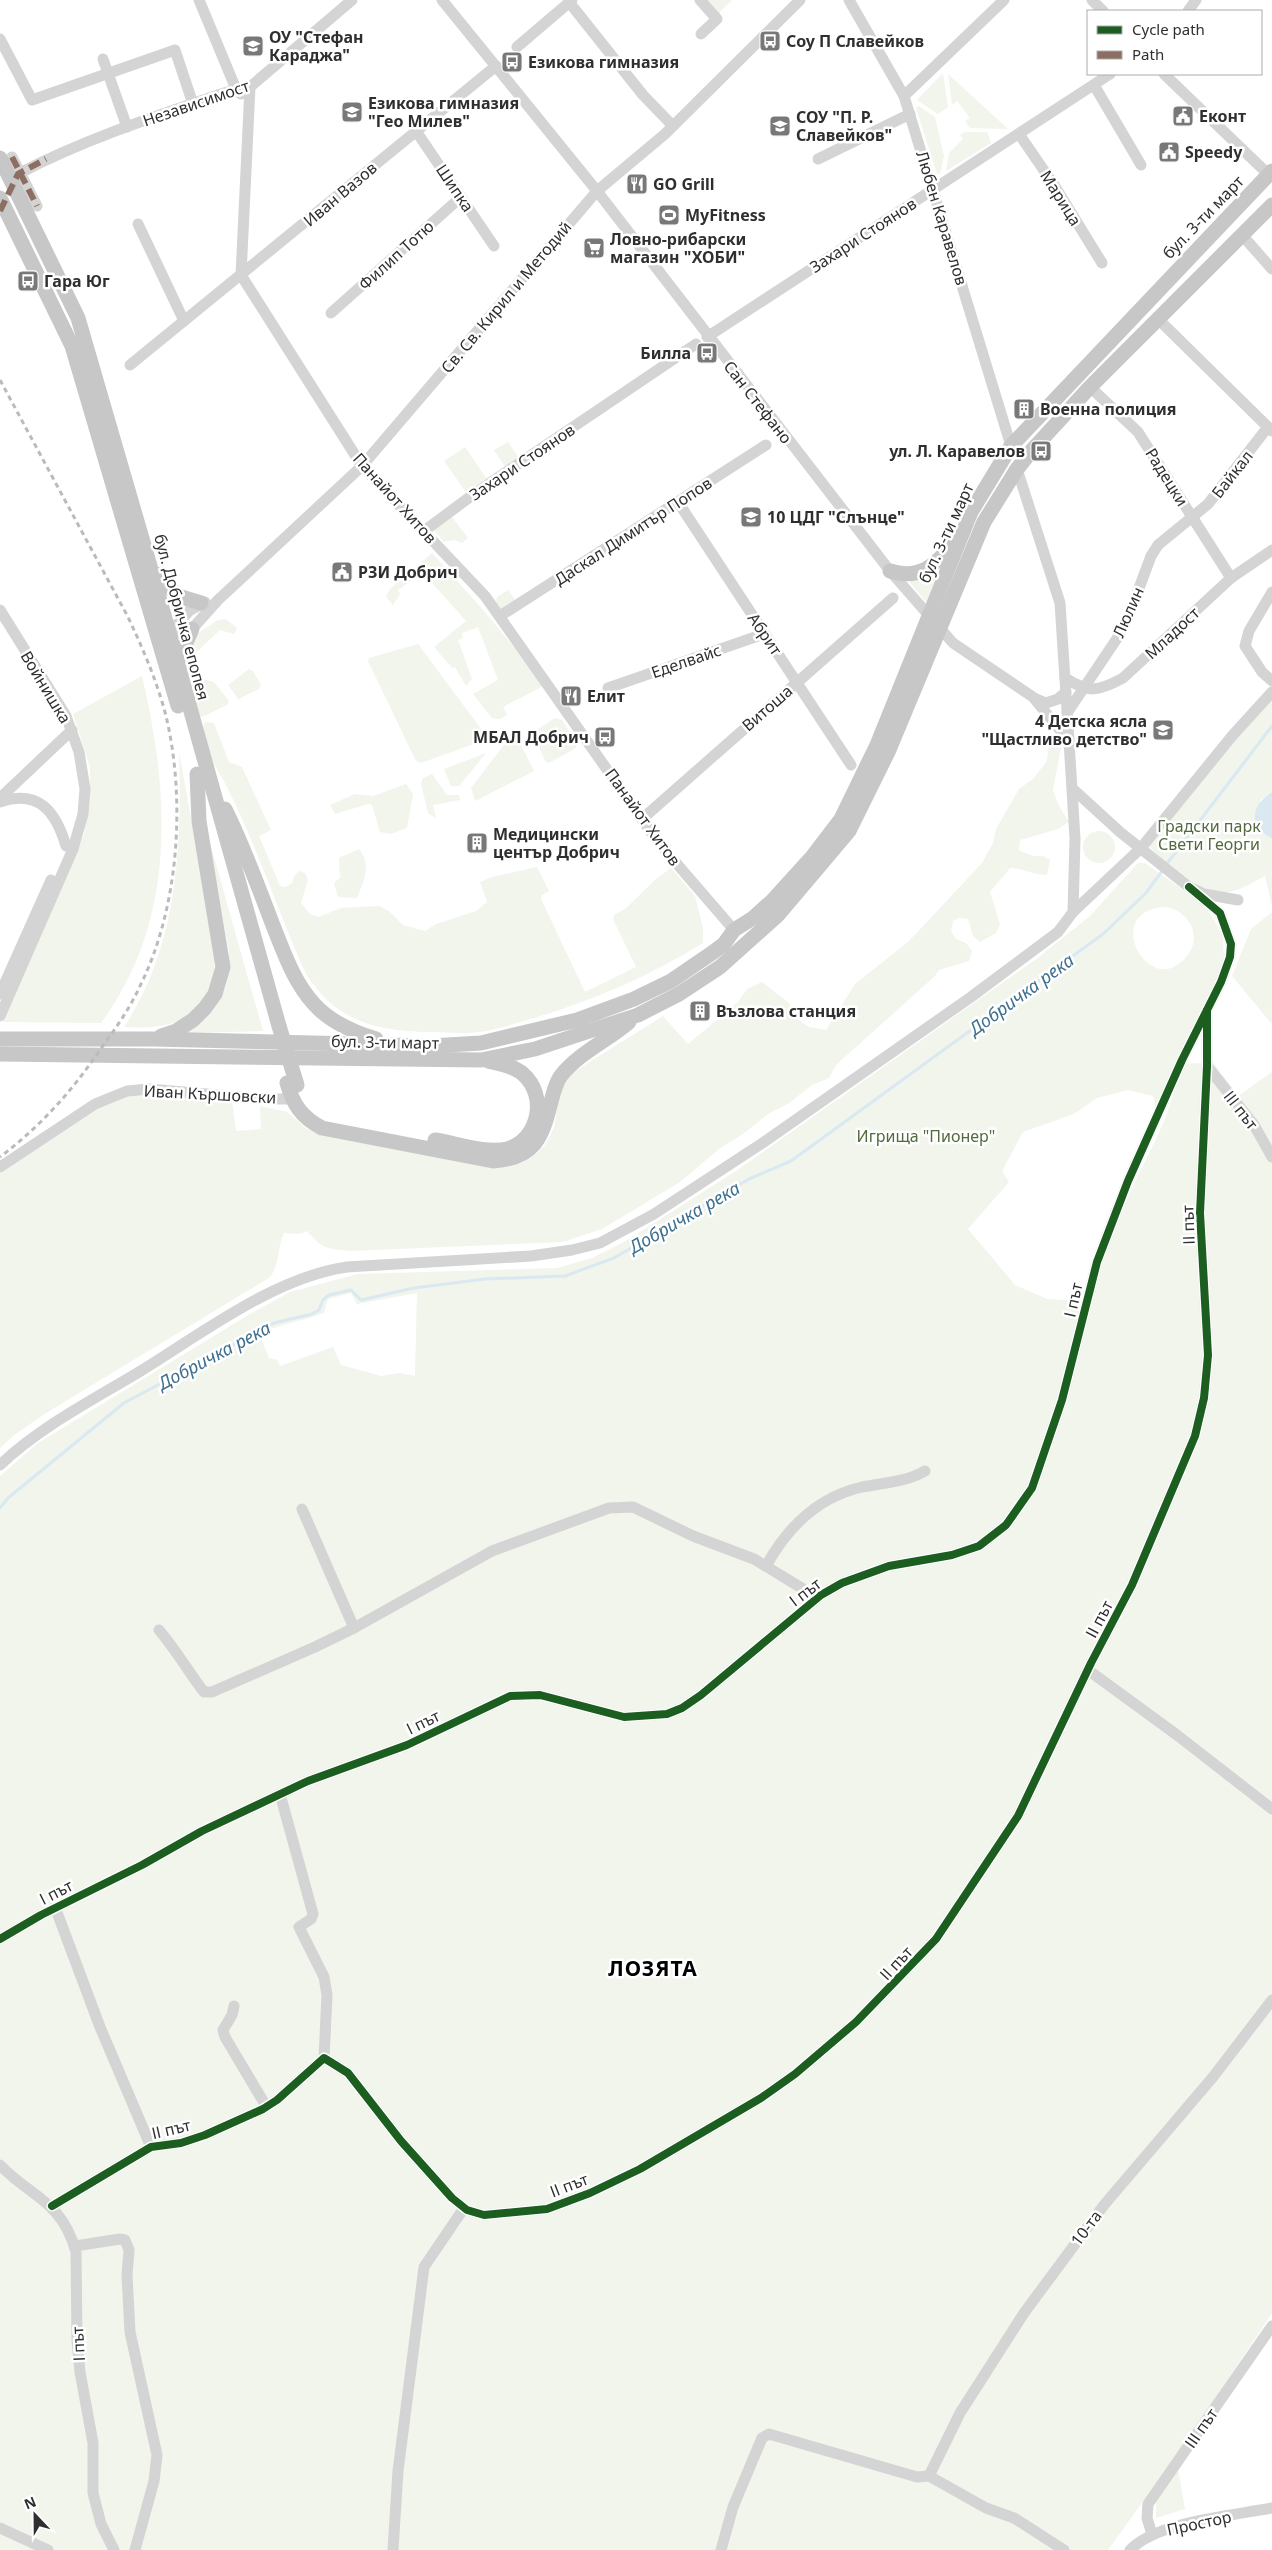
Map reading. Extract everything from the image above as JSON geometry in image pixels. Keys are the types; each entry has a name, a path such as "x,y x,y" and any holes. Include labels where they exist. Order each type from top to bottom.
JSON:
{"main road":[{"name":"бул. Добричка епопея","path":"6,157 78,318 151,568 162,635 177,663 202,772"},
{"path":"1270,173 1265,190 1272,196"},
{"name":"бул. 3-ти март","path":"0,1039 152,1039 430,1046 481,1043 577,1020 634,999 671,981 712,954 735,931 772,901 812,856 841,819 877,745 970,512 1011,446 1270,173"},
{"name":"бул. Добричка епопея","path":"0,198 72,346 162,635 294,1091"},
{"name":"бул. 3-ти март","path":"0,1054 481,1060 535,1049 638,1015 679,994 720,966 778,915 849,831 888,752 941,629 984,522 1033,449 1090,386 1272,205"},
{"path":"890,571 914,574 926,571 936,563 962,534"},
{"path":"151,568 164,585 178,596 201,603"},
{"path":"177,663 192,629"},
{"path":"152,1039 176,1031 193,1020 205,1008 215,994 223,967 199,821 202,772"},
{"path":"202,772 227,813 289,963 306,994 327,1016 341,1025 359,1034 399,1045"},
{"path":"735,931 735,944 745,944"},
{"path":"294,1091 303,1116 313,1123 335,1132 493,1161 506,1160 520,1156 538,1141 544,1130 554,1089 568,1068 638,1015"},
{"path":"294,1091 313,1111 336,1122 495,1150 517,1145 532,1130 538,1109 538,1099 528,1079 522,1073 512,1068 481,1060"}],"street":[{"path":"199,0 236,89 249,110"},
{"name":"Независимост","path":"19,174 46,159 127,127 236,89 250,87 352,0"},
{"name":"Сан Стефано","path":"442,0 597,191 890,571 960,650 1033,697 1069,741"},
{"path":"700,0 716,20 702,34"},
{"name":"Св. Св. Кирил и Методий","path":"192,629 218,600 362,466 597,191 673,126 800,0"},
{"name":"Любен Каравелов","path":"849,0 904,96 934,189 1011,446"},
{"path":"904,96 1004,0"},
{"path":"1092,0 1102,10"},
{"path":"517,47 571,1 643,95 673,126"},
{"path":"0,39 32,100 175,50 193,104"},
{"path":"103,59 127,127"},
{"name":"Иван Вазов","path":"130,365 496,66"},
{"name":"Захари Стоянов","path":"708,337 1109,75"},
{"path":"1165,75 1270,173"},
{"path":"1094,85 1141,165"},
{"path":"241,276 250,87"},
{"path":"818,159 910,114"},
{"name":"Шипка","path":"416,131 494,246"},
{"name":"Марица","path":"1019,134 1054,185 1102,263"},
{"path":"6,157 19,174 37,206"},
{"name":"Филип Тотю","path":"331,313 461,198"},
{"path":"138,224 184,321"},
{"path":"1242,234 1272,269"},
{"name":"Панайот Хитов","path":"241,276 362,466 485,596 658,842 735,931"},
{"path":"1157,318 1270,429"},
{"name":"Захари Стоянов","path":"424,532 478,491 696,344"},
{"name":"Радецки","path":"1090,386 1138,432 1231,578"},
{"name":"Байкал","path":"1192,517 1208,504 1270,429"},
{"name":"Даскал Димитър Попов","path":"500,616 766,445"},
{"path":"1018,469 1060,603 1073,789 1075,840 1073,912"},
{"name":"Абрит","path":"678,502 851,765"},
{"name":"Люлин","path":"1067,713 1126,623 1151,556 1158,545 1192,517"},
{"name":"Младост","path":"1083,689 1091,690 1110,685 1123,678 1231,578 1272,550"},
{"path":"1272,592 1249,631 1245,646 1262,672 1272,681"},
{"name":"Витоша","path":"642,819 892,598"},
{"path":"162,635 201,603 218,600"},
{"name":"Войнишка","path":"0,610 66,716 72,730 82,769"},
{"path":"162,635 192,629"},
{"name":"Еделвайс","path":"608,688 764,634"},
{"path":"1065,678 1083,689"},
{"path":"1033,697 1046,703 1058,699 1066,692"},
{"path":"0,1465 20,1446 54,1424 218,1323 297,1278 324,1270 348,1266 532,1256 572,1250 600,1243 624,1232 764,1142 971,997 1058,932 1073,912 1111,876 1145,851 1232,736 1272,692"},
{"path":"0,798 72,730"},
{"path":"0,994 66,846 77,811 82,769"},
{"path":"0,1016 77,838 84,800 82,769"},
{"path":"1073,789 1189,887 1204,894 1238,900"},
{"path":"0,802 18,798 42,804 58,823 66,846"},
{"name":"І път","path":"0,1940 55,1907 142,1865 202,1831 329,1772 407,1745 510,1696 540,1695 624,1717 667,1714 682,1708 702,1695 818,1598 842,1583 889,1566 952,1555 978,1546 994,1536 1020,1508 1032,1488 1062,1400 1097,1262 1128,1181 1230,957 1231,944 1220,913 1189,887"},
{"name":"ІІ път","path":"52,2206 151,2147 182,2142 204,2135 266,2106 324,2058 348,2073 401,2141 452,2198 464,2208 484,2215 528,2212 552,2207 590,2193 640,2169 761,2098 822,2052 912,1966 958,1909 1018,1816 1088,1670 1132,1585 1195,1436 1204,1398 1208,1332 1200,1213 1207,1066 1207,1010"},
{"name":"ІІІ път","path":"1207,1066 1254,1125 1272,1157"},
{"name":"Иван Кършовски","path":"0,1167 95,1104 127,1091 149,1089 266,1099 294,1091"},
{"path":"766,1566 787,1535 804,1516 820,1503 834,1495 860,1488 898,1482 925,1471"},
{"path":"159,1630 179,1654 185,1667 204,1692 208,1693 315,1648 492,1551 600,1511 622,1506 633,1507 693,1536 728,1548 766,1566 818,1598"},
{"path":"302,1509 354,1628"},
{"path":"1088,1670 1177,1735 1272,1809"},
{"path":"280,1794 313,1914 311,1919 299,1927 319,1966 326,1995 324,2058"},
{"path":"55,1907 103,2036 151,2147"},
{"name":"10-та","path":"928,2476 960,2414 1041,2289 1104,2205 1213,2077 1272,2000"},
{"path":"234,2006 232,2015 223,2030 225,2037 266,2106"},
{"name":"І път","path":"0,2165 52,2206 75,2246 78,2282 77,2340 80,2372 91,2423 93,2493 101,2524 114,2550"},
{"path":"395,2550 398,2471 424,2267 464,2208"},
{"path":"75,2246 120,2239 125,2240 129,2250 127,2275 130,2332 157,2456 154,2481 135,2550"},
{"name":"ІІІ път","path":"1152,2534 1146,2518 1148,2504 1272,2326"},
{"path":"721,2550 733,2507 762,2438 766,2434 917,2477 928,2476 986,2508 1014,2518 1064,2550"},
{"name":"Простор","path":"1130,2550 1152,2534 1175,2527 1272,2508"},
{"path":"0,2528 48,2550"}],"green space":[{"path":"705,0 732,0 717,15"},
{"path":"943,73 948,107 938,114 917,100"},
{"path":"948,74 1008,129 970,128 965,121 970,118 957,101 952,105"},
{"path":"919,106 935,117 944,156 940,174 937,174 916,108"},
{"path":"964,132 987,132 991,143 946,171 949,153 963,139 960,135"},
{"path":"508,442 519,458 505,467 494,450"},
{"path":"465,447 486,478 466,492 444,461"},
{"path":"452,517 468,538 462,543 454,540 444,542 434,530"},
{"path":"432,553 484,611 536,674 543,686 503,707 507,715 500,719 492,718 473,694 498,680 478,627 462,633 463,638 458,640 472,679 466,686 455,667 452,668 434,647 466,621 425,575 420,579 417,576 398,590 400,594 393,605 386,597 390,589"},
{"path":"942,570 927,603 908,580 924,577"},
{"path":"508,590 516,601 502,611 496,603 497,597"},
{"path":"226,619 237,628 234,634 220,630 189,659 203,679 214,682 229,701 227,705 202,717 197,714 184,663 197,634 218,620"},
{"path":"418,644 484,733 484,738 479,742 421,763 416,761 368,661 369,658"},
{"path":"249,669 253,671 261,685 259,689 238,699 228,685"},
{"path":"142,676 158,766 161,810 160,855 155,899 143,942 126,983 101,1023 3,1022 84,835 90,795 90,767 73,714"},
{"name":"Градски парк Свети Георги","path":"1272,684 1272,792 1260,800 1269,838 1272,839 1272,906 1265,876 1230,892 1217,892 1205,889 1182,876 1142,840"},
{"path":"555,718 562,720 577,743 576,748 549,763 546,762 532,733"},
{"path":"205,722 214,723 229,762 242,767 271,830 259,836 280,886 286,887 292,883 294,876 299,871 305,873 308,880 301,903 310,914 318,917 341,908 380,906 390,912 403,925 425,931 436,924 476,911 487,902 480,882 492,877 537,867 549,891 542,895 541,899 585,992 636,967 613,919 615,914 625,909 655,880 671,868 695,896 703,928 703,943 662,966 600,995 557,1011 493,1030 467,1033 410,1031 375,1026 359,1021 331,1003 306,974 248,832 206,746 204,738"},
{"path":"1050,734 1061,748 1053,790 1058,804 1069,822 1058,829 1020,840 1019,850 1033,856 1043,856 1050,860 1047,875 1010,868 990,892 1000,924 996,933 980,942 973,936 968,919 959,918 953,921 951,931 956,939 966,943 972,951 969,961 939,970 935,976 836,1065 829,1078 812,1085 789,1103 768,1114 743,1134 719,1149 680,1182 602,1229 563,1242 350,1251 321,1245 307,1231 299,1234 284,1233 275,1268 269,1278 46,1413 13,1436 0,1448 0,1172 62,1128 113,1100 139,1093 166,1093 232,1101 236,1131 261,1129 260,1106 287,1112 307,1129 321,1135 492,1168 522,1163 535,1155 545,1145 554,1128 560,1092 572,1073 663,1016 688,1044 737,1003 747,989 762,982 789,1003 797,1019 809,1027 826,1030 855,984 909,941 982,863 993,843 996,829 1019,789 1033,779 1047,761"},
{"path":"517,737 534,771 475,801 471,788 504,745"},
{"path":"179,751 215,953 213,974 209,991 201,1004 190,1014 162,1026 124,1027 142,996 156,963 166,929 173,894 179,822"},
{"path":"486,753 459,786 451,786 444,769"},
{"path":"432,774 447,795 459,795 460,800 433,805 436,818 428,813 421,784 423,778"},
{"path":"406,784 413,794 407,828 391,834 380,832 372,805 368,804 335,814 330,805 355,794 373,796"},
{"path":"205,825 263,1031 186,1033 214,1007 225,989 228,979 229,951"},
{"path":"1099,831 1111,835 1115,847 1111,859 1099,863 1087,859 1083,847 1087,835"},
{"path":"359,849 365,861 366,873 357,898 338,897 334,883 340,878 339,858"},
{"name":"Игрища \"Пионер\"","path":"1138,863 1145,863 1203,904 1214,919 1223,938 1224,959 1217,984 1156,1108 1153,1096 1128,1090 1097,1098 1074,1114 1023,1132 1002,1171 1009,1182 968,1229 1015,1285 1047,1299 1080,1301 1091,1305 1110,1240 1161,1128 1183,1064 1213,1062 1238,1096 1272,1072 1272,2313 1195,2429 1108,2550 0,2550 0,1476 38,1443 250,1314 290,1292 358,1274 557,1268 592,1258 624,1242 736,1171 1039,957 1090,916","holes":["1163,907 1179,912 1186,917 1193,932 1194,940 1187,956 1173,967 1159,969 1147,962 1138,951 1133,937 1135,924 1144,913","351,1293 357,1304 417,1293 415,1376 400,1373 381,1376 341,1365 333,1347 280,1366 277,1360 269,1358 259,1334 324,1313 328,1299"]},
{"path":"1272,912 1272,1024 1232,976 1251,929"},
{"path":"1178,2470 1185,2509 1156,2518 1156,2500"}],"shaded area":[{"path":"1272,792 1272,839 1257,829 1255,812 1262,800"}],"waterway":[{"name":"Добричка река","path":"1166,865 1272,726"},
{"name":"Добричка река","path":"0,1508 8,1498 124,1403 274,1323 312,1314 319,1310 323,1300 329,1295 351,1290 361,1300 414,1288 485,1279 565,1276 614,1258 749,1179 791,1161 1103,934 1145,894 1163,870"}],"railway":[{"path":"0,380 128,617 149,665 166,716 176,783 177,818 171,888 163,923 153,955 136,994 112,1033 68,1093 43,1120 0,1157"}],"marked path":[{"path":"12,157 37,206"},
{"path":"0,211 18,174 46,159"}],"cycle path":[{"path":"0,1939 41,1915 142,1865 202,1831 308,1781 407,1745 510,1696 540,1695 624,1717 667,1714 682,1708 701,1695 821,1595 842,1583 889,1566 952,1555 979,1546 1006,1525 1032,1488 1062,1400 1097,1262 1128,1181 1182,1060 1221,982 1230,957 1231,944 1220,913 1189,887"},
{"path":"52,2206 151,2147 181,2143 205,2135 263,2109 277,2100 324,2058 348,2073 401,2141 452,2198 467,2210 484,2215 547,2209 590,2193 640,2169 761,2098 795,2074 856,2022 936,1939 1018,1816 1091,1663 1132,1585 1195,1436 1204,1398 1208,1355 1200,1213 1207,1066 1207,1011"}],"place":[{"name":"Соу П Славейков","path":"770,41"},
{"name":"ОУ \"Стефан Караджа\"","path":"253,46"},
{"name":"Езикова гимназия","path":"512,62"},
{"name":"Езикова гимназия \"Гео Милев\"","path":"352,112"},
{"name":"Еконт","path":"1183,116"},
{"name":"СОУ \"П. Р. Славейков\"","path":"780,126"},
{"name":"Speedy","path":"1169,152"},
{"name":"GO Grill","path":"637,184"},
{"name":"MyFitness","path":"669,215"},
{"name":"Ловно-рибарски магазин \"ХОБИ\"","path":"594,248"},
{"name":"Гара Юг","path":"28,281"},
{"name":"Билла","path":"707,353"},
{"name":"Военна полиция","path":"1024,409"},
{"name":"ул. Л. Каравелов","path":"1041,451"},
{"name":"10 ЦДГ \"Слънце\"","path":"751,517"},
{"name":"РЗИ Добрич","path":"342,572"},
{"name":"Елит","path":"571,696"},
{"name":"4 Детска ясла \"Щастливо детство\"","path":"1163,730"},
{"name":"МБАЛ Добрич","path":"605,737"},
{"name":"Медицински център Добрич","path":"477,843"},
{"name":"Възлова станция","path":"700,1011"}],"district":[{"name":"ЛОЗЯТА","path":"653,1968"}]}
